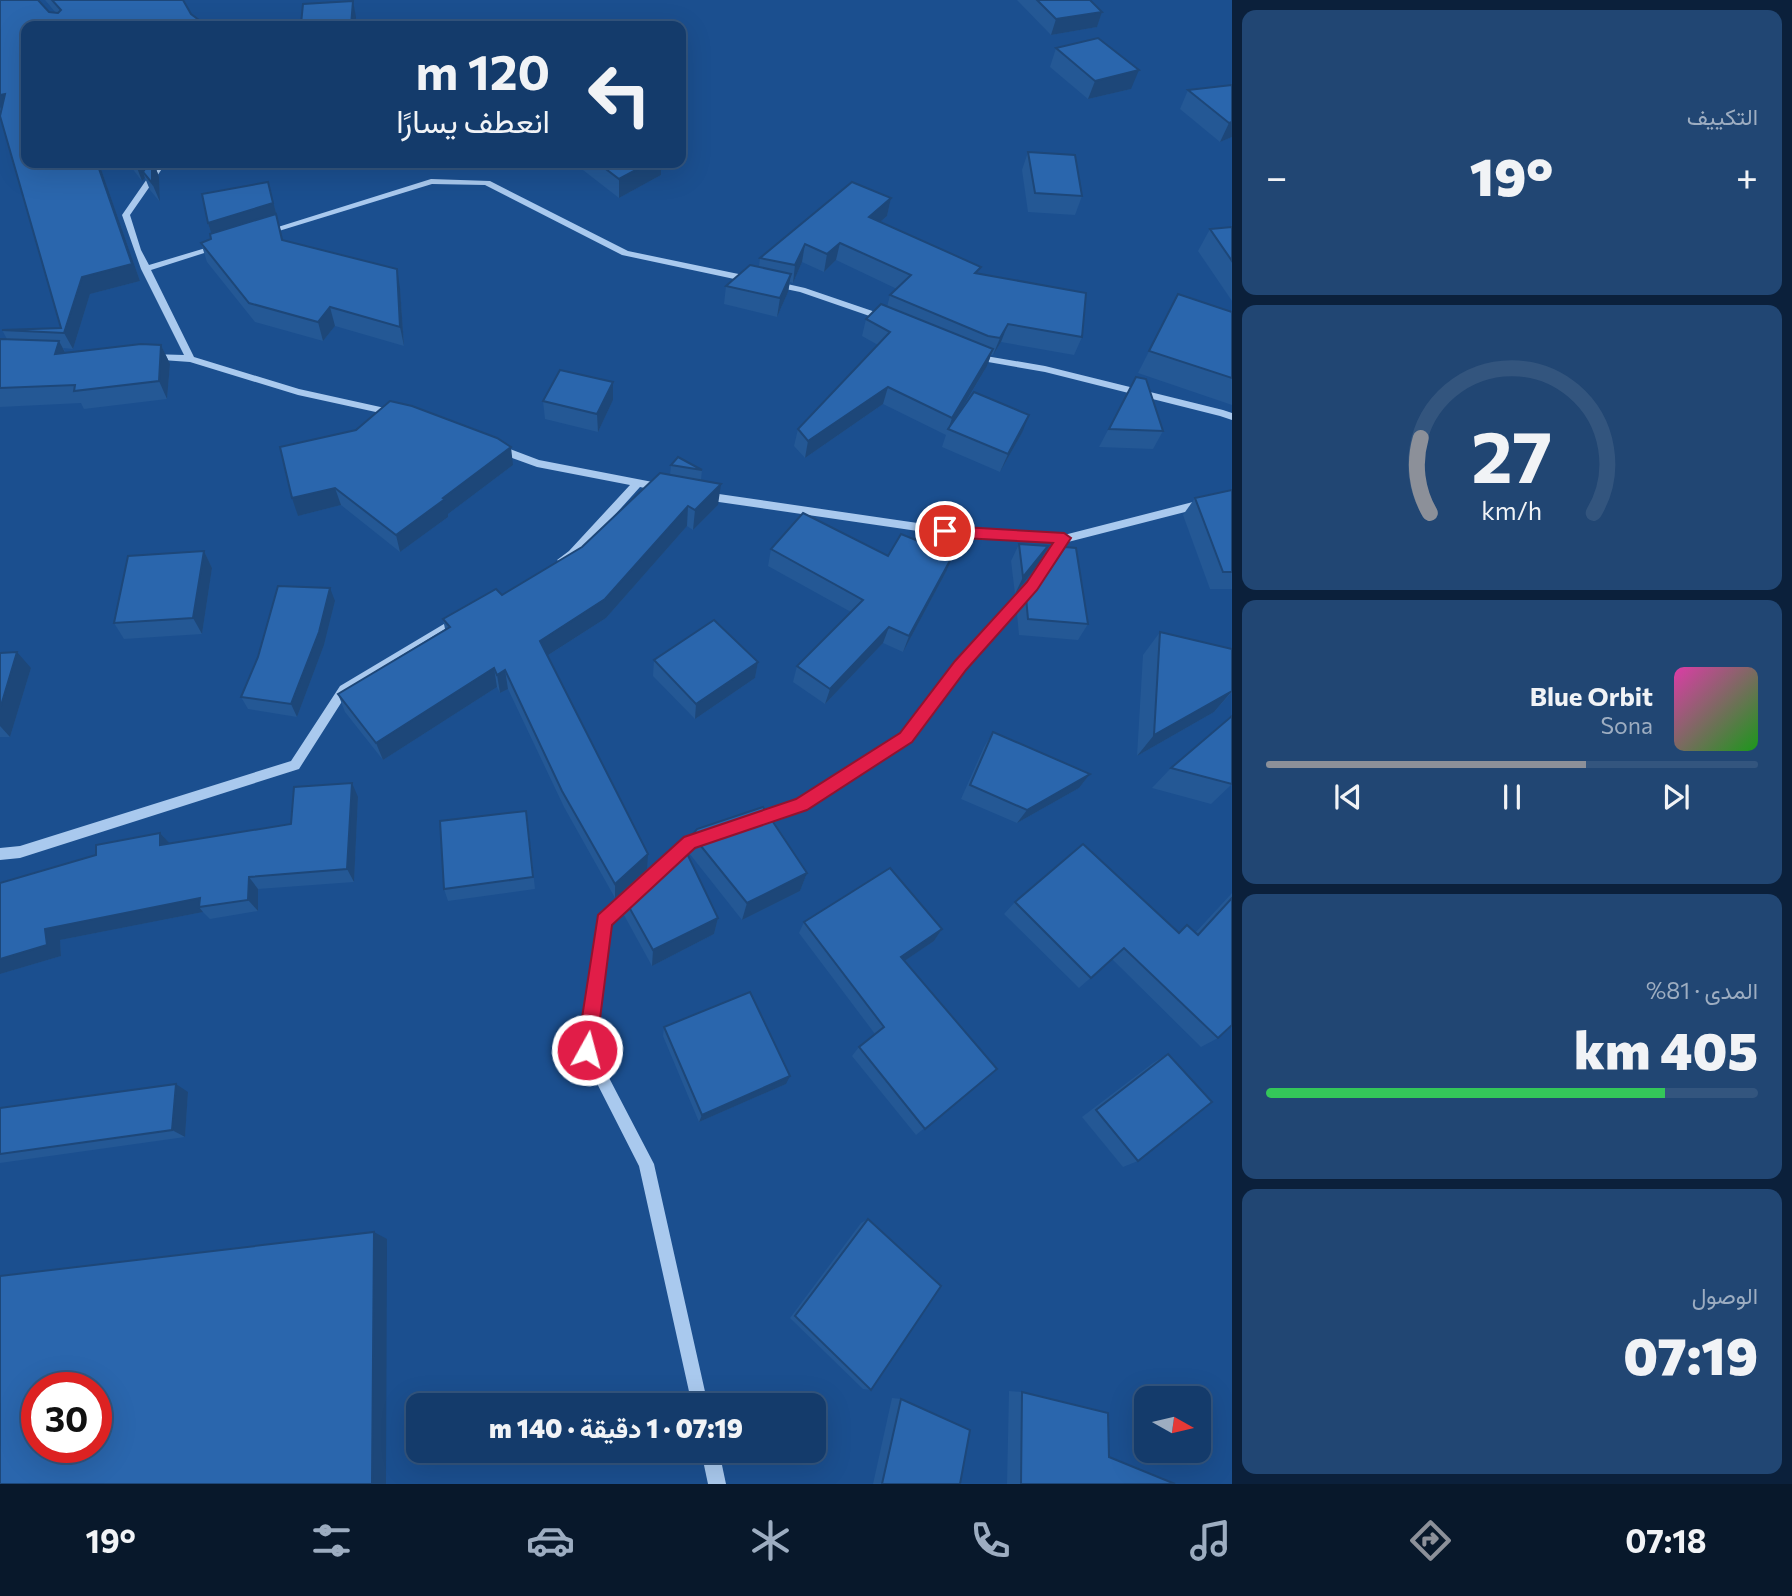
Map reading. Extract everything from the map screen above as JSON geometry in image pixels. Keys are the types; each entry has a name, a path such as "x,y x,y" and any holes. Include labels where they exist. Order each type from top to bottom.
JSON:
{"street":[{"path":"159,168 126,215 145,269 190,359"},
{"path":"249,237 431,181 487,183 625,253 802,290 898,324"},
{"path":"145,269 223,245"},
{"path":"967,354 979,359 1045,369 1232,417"},
{"path":"135,356 190,359 298,392 405,416"},
{"path":"489,446 537,463 678,491"},
{"path":"548,568 573,554 638,483"},
{"path":"691,493 945,531 1064,538 1232,496"},
{"path":"739,826 801,804 906,737 960,665 1032,586 1064,538"},
{"path":"0,854 20,852 295,765 344,689 476,610"},
{"path":"642,886 604,921 587,1050 646,1164 697,1393"},
{"path":"713,1463 717,1484"}],"building":[{"path":"0,0 38,0 49,12 58,13 61,10 52,0 183,0 191,14 200,21 21,21 21,168 99,168 132,264 82,277 64,333 2,330 61,328 0,116 5,94 0,95"},
{"path":"1037,0 1090,0 1102,12 1056,19"},
{"path":"353,1 351,21 301,21 303,4"},
{"path":"1098,38 1139,70 1095,81 1056,48"},
{"path":"1232,85 1232,122 1229,123 1188,90"},
{"path":"1028,152 1075,155 1082,196 1035,193"},
{"path":"146,168 152,168 152,183 143,172"},
{"path":"605,168 640,168 619,179"},
{"path":"268,182 273,203 208,223 202,194"},
{"path":"852,182 891,198 869,217 981,267 975,273 1086,293 1082,337 1008,324 1000,338 988,336 890,295 911,275 840,243 827,254 805,244 795,265 760,258"},
{"path":"276,214 282,240 397,269 400,327 330,307 318,322 249,303 201,243 211,239 210,234"},
{"path":"1232,227 1232,261 1210,229"},
{"path":"750,265 791,274 780,298 726,286"},
{"path":"1178,294 1232,312 1232,378 1149,351"},
{"path":"881,304 993,349 952,418 888,387 808,441 798,429 890,332 866,319"},
{"path":"0,339 59,341 55,354 141,344 161,345 159,381 74,391 75,385 0,388"},
{"path":"560,370 613,382 597,414 543,401"},
{"path":"1136,377 1146,379 1163,431 1109,429"},
{"path":"974,392 1029,415 1008,454 948,429"},
{"path":"390,401 412,406 497,438 511,447 396,535 335,488 292,498 280,447 356,430"},
{"path":"678,457 702,470 671,465"},
{"path":"660,473 721,484 695,510 688,506 605,599 540,641 648,854 615,884 562,791 505,670 497,675 494,668 376,743 338,694 450,627 443,619 496,589 502,595 582,547"},
{"path":"1232,490 1232,572 1223,572 1195,498"},
{"path":"803,513 888,556 901,534 953,555 909,636 889,627 830,689 797,666 863,600 771,549"},
{"path":"1019,544 1048,546 1023,577"},
{"path":"1065,547 1076,548 1088,624 1028,619 1026,597 1047,574"},
{"path":"204,551 193,618 114,623 128,556"},
{"path":"278,586 330,588 319,632 291,704 241,697 258,657"},
{"path":"714,620 758,662 696,704 654,660"},
{"path":"1160,632 1232,649 1232,691 1154,735"},
{"path":"17,652 0,709 0,653"},
{"path":"1232,716 1232,784 1171,768"},
{"path":"993,732 1090,774 1027,810 970,785"},
{"path":"352,783 347,869 249,877 248,900 199,907 200,898 45,929 47,945 0,959 0,883 96,855 96,845 160,833 160,845 291,824 294,787"},
{"path":"763,807 807,873 747,903 692,835 697,829"},
{"path":"526,811 533,877 444,889 440,821"},
{"path":"682,843 718,918 653,950 624,898"},
{"path":"1083,844 1179,933 1187,925 1198,935 1232,898 1232,1025 1218,1038 1124,948 1091,978 1015,902"},
{"path":"890,868 942,929 901,957 997,1069 925,1129 859,1047 884,1027 804,922"},
{"path":"750,992 790,1076 702,1115 664,1027"},
{"path":"1168,1054 1212,1102 1138,1161 1096,1110"},
{"path":"176,1084 172,1130 0,1154 0,1108"},
{"path":"868,1219 941,1286 871,1390 795,1316"},
{"path":"374,1232 372,1484 0,1484 0,1276"},
{"path":"1022,1392 1108,1413 1109,1457 1175,1484 1021,1484"},
{"path":"901,1399 970,1430 960,1484 882,1484"}],"route":[{"path":"587,1050 604,921 690,842 801,804 906,737 960,665 1032,586 1064,538 945,531"}]}
